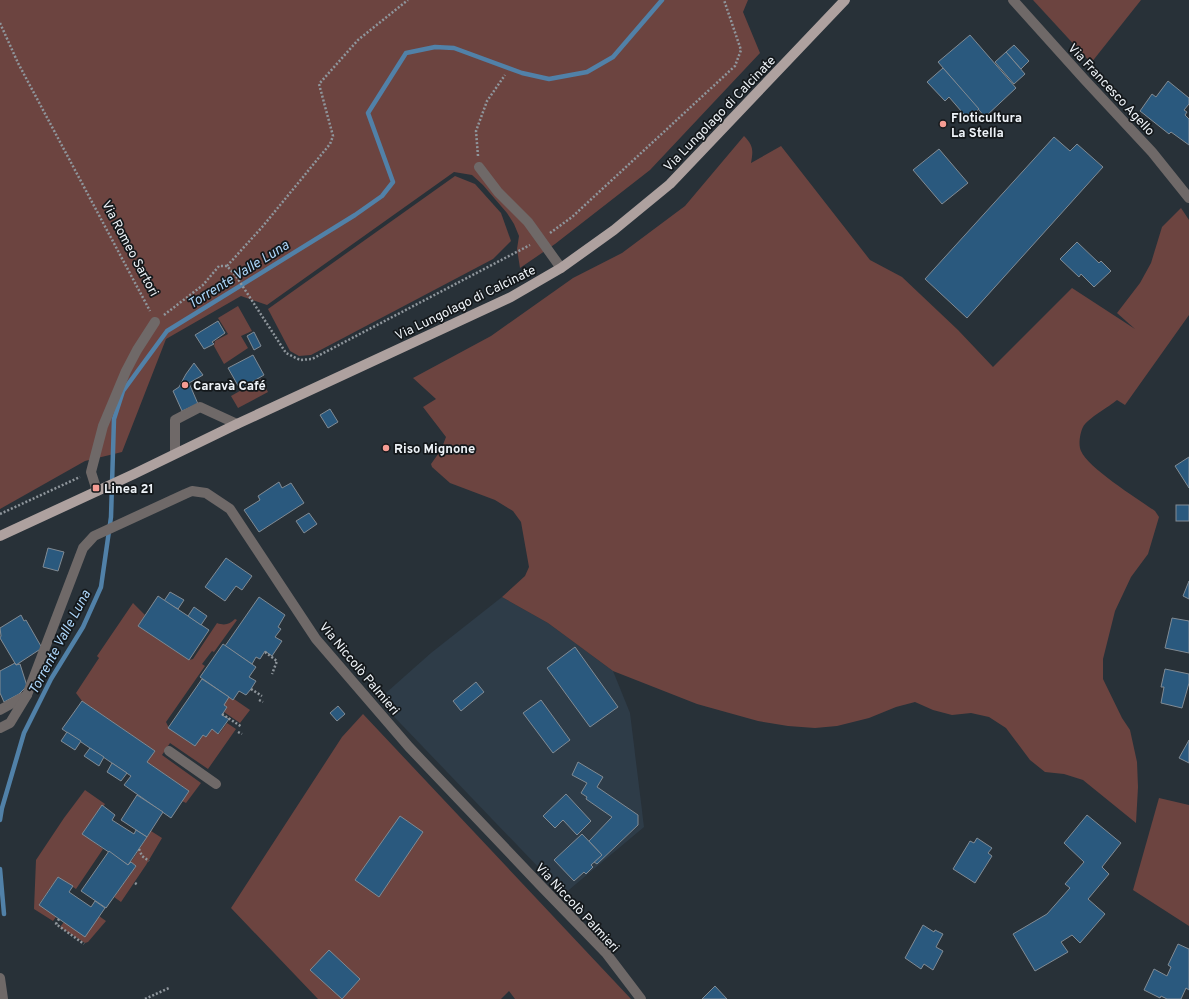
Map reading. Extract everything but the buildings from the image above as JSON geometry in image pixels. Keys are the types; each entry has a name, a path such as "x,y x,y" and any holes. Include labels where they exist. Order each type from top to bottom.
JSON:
{"main road":[{"name":"Via Lungolago di Calcinate","path":"0,536 511,297 561,268 614,230 670,184 845,0"}],"street":[{"name":"Via Francesco Agello","path":"1014,0 1084,79 1152,152 1189,196"},
{"path":"479,167 498,192 528,222 561,268"},
{"path":"99,490 91,472 102,426 114,395 137,350 155,322"},
{"path":"176,453 175,420 200,407 237,424"},
{"name":"Via Niccolò Palmieri","path":"0,728 10,723 27,695 83,548 94,536 192,491 206,494 230,508 316,639 409,747 606,953 641,999"},
{"path":"0,710 27,695"},
{"path":"170,751 216,784"},
{"path":"0,978 3,999"}],"path":[{"path":"227,266 263,226 330,144 333,136 319,84 358,40 408,0"},
{"name":"Via Romeo Sartori","path":"0,23 18,63 155,322"},
{"path":"479,167 476,131 487,101 505,75"},
{"path":"155,322 203,285 219,266 227,266 246,291"},
{"path":"0,514 91,472"},
{"path":"264,652 277,661 272,674"},
{"path":"251,689 262,696"},
{"path":"259,700 263,702"},
{"path":"222,714 242,727"},
{"path":"238,732 242,734"},
{"path":"139,849 142,856 149,860"},
{"path":"59,919 56,924 84,944"},
{"path":"146,999 169,988"}],"shaded area":[{"path":"0,0 748,0 743,12 760,53 650,170 555,244 520,268 517,249 519,236 507,213 483,185 472,175 454,172 267,305 241,296 166,339 122,452 85,461 0,509"},
{"path":"1033,0 1141,0 1091,63"},
{"path":"744,136 750,143 752,149 751,163 781,146 870,260 902,277 958,330 993,367 1072,288 1135,329 1117,313 1140,283 1151,263 1162,227 1181,208 1189,220 1189,315 1125,405 1117,400 1094,416 1083,427 1080,439 1081,451 1085,458 1093,466 1114,483 1155,511 1159,517 1148,554 1131,577 1115,611 1103,659 1103,679 1122,718 1130,730 1137,762 1138,787 1136,823 1083,780 1064,774 1045,772 1030,760 1006,728 989,717 971,713 952,715 933,710 915,702 896,707 869,718 837,726 815,728 788,726 758,721 697,704 613,671 548,623 502,597 525,576 529,567 521,522 513,511 495,500 450,483 432,467 431,464 441,450 446,437 423,407 436,399 413,378 491,336 573,278 622,253 685,206"},
{"path":"455,176 475,184 501,213 511,241 493,259 311,355 299,356 290,351 268,309"},
{"path":"238,306 252,331 241,336 248,348 224,364 214,346 215,341 228,334 218,318"},
{"path":"261,379 268,392 238,408 231,396"},
{"path":"502,597 548,623 613,671 630,713 644,827 564,894 378,700 431,653"},
{"path":"133,603 145,615 138,626 189,660 193,659 217,623 225,624 235,619 237,620 214,652 212,651 202,664 205,666 166,722 169,728 195,746 203,735 206,737 212,729 219,734 227,723 236,729 208,769 170,743 162,755 201,783 186,803 182,801 189,791 147,762 155,751 82,701 76,693 99,658 97,656"},
{"path":"229,697 250,710 240,723 224,712 227,707 224,705"},
{"path":"363,714 631,999 515,999 509,991 501,999 318,999 231,908 342,737"},
{"path":"85,790 105,804 103,807 102,806 83,834 103,849 76,889 58,877 39,904 56,917 53,921 34,909 36,860"},
{"path":"1159,798 1189,805 1189,926 1133,890"},
{"path":"151,831 162,838 121,902 114,897 136,866 131,862"},
{"path":"99,916 106,921 88,942 85,943 60,927 64,922"}],"waterway":[{"name":"Torrente Valle Luna","path":"0,820 2,808 24,733 51,679 83,627 101,587 111,517 114,419 123,391 167,331 355,215 382,196 393,182 368,113 406,53 435,47 454,48 522,73 549,79 587,72 613,57 662,0"},
{"name":"Torrente Valle Luna","path":"0,869 4,914"}],"place":[{"name":"Floticultura La Stella","path":"943,124"},
{"name":"Caravà Café","path":"185,385"},
{"name":"Riso Mignone","path":"386,448"},
{"name":"Linea 21","path":"96,488"}]}
